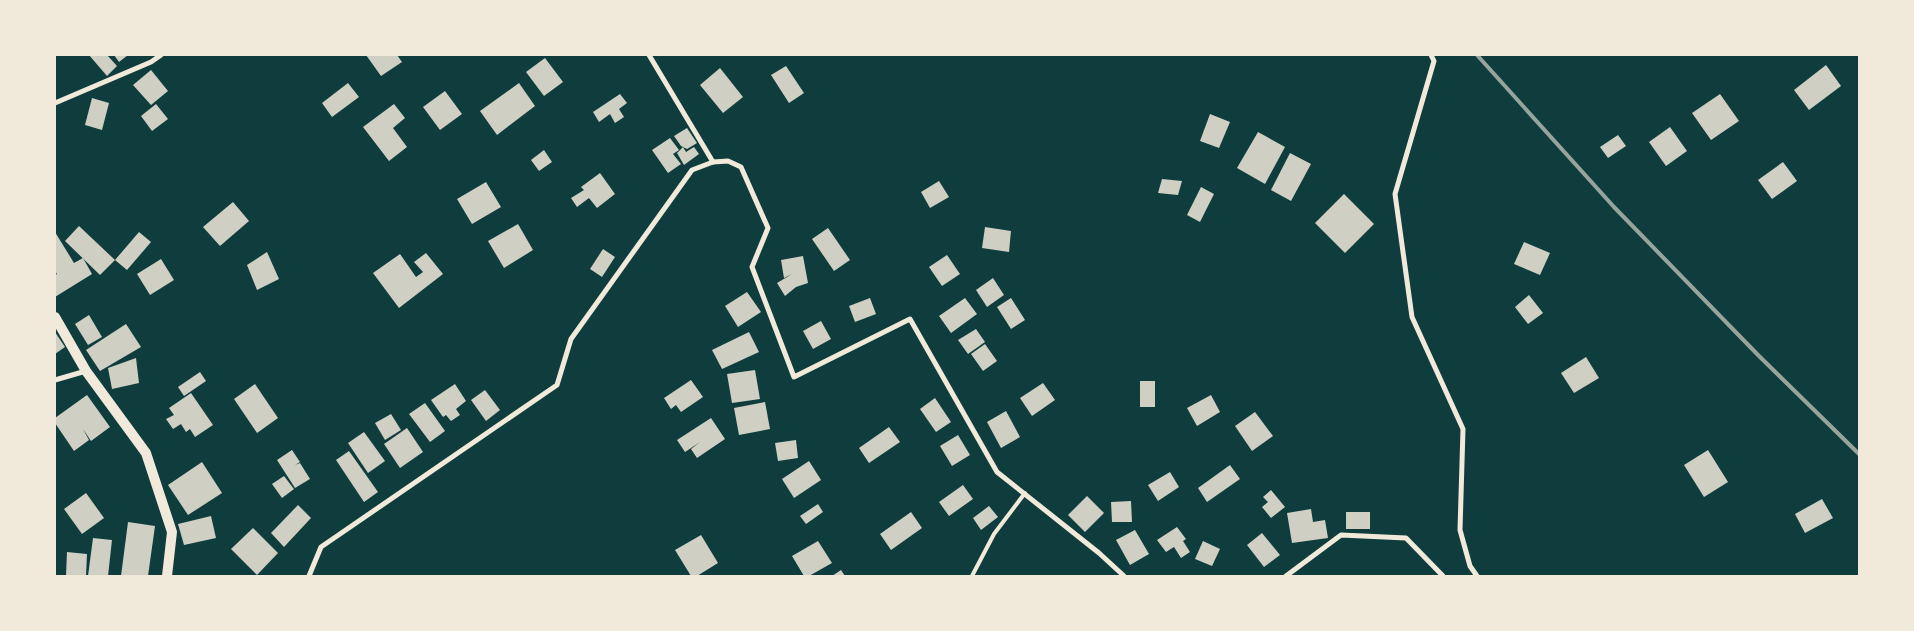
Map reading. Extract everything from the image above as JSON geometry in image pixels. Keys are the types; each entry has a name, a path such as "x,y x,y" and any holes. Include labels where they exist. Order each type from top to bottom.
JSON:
{"main road":[{"path":"55,317 86,370 146,452 172,532 167,576"}],"street":[{"path":"55,103 151,62 161,55"},
{"path":"649,55 713,162"},
{"path":"1431,55 1434,61 1395,194 1412,317 1463,429 1460,530 1470,566 1478,576"},
{"path":"309,576 321,547 557,385 571,339 692,170 713,162 728,161 741,168 768,228 752,267 794,377 910,319 997,472 1100,553 1124,576"},
{"path":"55,380 86,370"},
{"path":"1286,576 1341,535 1406,538 1443,576"}],"lane":[{"path":"972,576 994,534 1025,493"}],"building":[{"path":"89,55 107,55 117,66 107,76"},
{"path":"114,55 128,55 119,62"},
{"path":"366,55 397,55 402,62 381,76"},
{"path":"545,58 563,82 544,96 526,72"},
{"path":"1826,65 1841,86 1809,110 1794,90"},
{"path":"786,66 804,93 789,103 771,75"},
{"path":"720,68 743,97 723,113 700,85"},
{"path":"151,70 168,91 151,105 133,85"},
{"path":"348,83 359,97 332,117 322,103"},
{"path":"519,83 535,106 497,135 480,111"},
{"path":"445,91 462,114 440,130 423,107"},
{"path":"620,94 627,103 619,109 624,117 615,123 610,114 599,122 593,112"},
{"path":"1720,94 1739,121 1711,140 1692,113"},
{"path":"92,98 109,103 102,130 85,125"},
{"path":"156,104 168,119 152,131 141,116"},
{"path":"394,104 405,118 393,128 407,147 389,161 363,127"},
{"path":"1210,114 1230,122 1219,148 1200,141"},
{"path":"1670,127 1687,151 1666,166 1649,142"},
{"path":"687,128 697,143 687,149 681,146 674,136"},
{"path":"1258,132 1285,147 1265,184 1237,168"},
{"path":"1618,135 1626,146 1608,158 1600,147"},
{"path":"670,138 679,150 673,154 681,164 668,173 652,150"},
{"path":"683,147 686,152 694,147 699,154 684,165 677,153"},
{"path":"544,150 552,162 539,171 531,160"},
{"path":"1290,153 1311,164 1291,201 1271,190"},
{"path":"1783,162 1797,181 1772,199 1758,180"},
{"path":"600,173 615,194 597,208 589,198 577,207 571,198 584,190 581,187"},
{"path":"1162,179 1182,181 1178,195 1158,193"},
{"path":"939,181 949,197 930,208 921,192"},
{"path":"486,182 501,207 472,224 457,199"},
{"path":"1201,187 1214,194 1200,222 1187,215"},
{"path":"1344,194 1374,224 1345,253 1315,223"},
{"path":"233,202 249,221 220,246 203,227"},
{"path":"518,224 533,250 504,268 488,241"},
{"path":"79,226 115,260 100,275 65,241"},
{"path":"985,227 1011,231 1009,252 982,248"},
{"path":"828,228 850,260 834,271 812,239"},
{"path":"55,232 74,263 83,258 92,274 55,297 55,275 57,274 55,271"},
{"path":"139,232 151,242 127,270 115,260"},
{"path":"1524,242 1550,253 1540,275 1514,264"},
{"path":"603,249 615,257 602,277 590,269"},
{"path":"267,252 279,279 257,290 247,265"},
{"path":"426,253 443,274 399,308 373,273 400,254 416,277 423,272 414,262"},
{"path":"947,255 960,274 942,286 929,267"},
{"path":"803,256 808,283 796,287 785,296 777,283 792,274 784,278 781,260"},
{"path":"161,259 174,280 150,295 137,274"},
{"path":"993,278 1004,295 987,307 976,290"},
{"path":"747,292 761,312 738,327 725,306"},
{"path":"1529,295 1543,313 1528,324 1515,307"},
{"path":"870,298 876,314 855,322 849,306"},
{"path":"965,298 977,314 951,333 939,316"},
{"path":"1011,298 1025,320 1011,329 997,307"},
{"path":"89,315 102,337 88,345 75,324"},
{"path":"821,321 831,339 813,349 803,331"},
{"path":"126,324 141,347 100,371 86,350"},
{"path":"976,329 985,342 968,354 958,340"},
{"path":"55,332 65,347 55,354"},
{"path":"749,332 759,352 722,369 712,350"},
{"path":"985,344 997,361 983,371 971,354"},
{"path":"1586,357 1599,378 1574,393 1561,373"},
{"path":"136,358 139,383 112,389 108,368"},
{"path":"755,370 760,399 732,403 727,374"},
{"path":"200,372 206,381 184,396 178,387"},
{"path":"691,380 703,397 681,412 676,405 671,409 664,398"},
{"path":"1140,381 1155,381 1155,407 1140,407"},
{"path":"1043,383 1055,400 1032,416 1020,398"},
{"path":"255,384 278,418 257,433 234,399"},
{"path":"455,384 466,401 456,409 460,415 451,421 446,415 443,417 431,400"},
{"path":"485,390 500,410 486,421 471,400"},
{"path":"191,393 213,425 195,437 190,429 186,432 181,424 173,429 166,419 174,415 169,408"},
{"path":"87,395 110,427 91,441 83,429 89,440 74,451 55,423 55,418"},
{"path":"1211,395 1220,412 1197,426 1187,408"},
{"path":"935,398 951,422 936,432 920,409"},
{"path":"765,402 770,429 739,435 734,408"},
{"path":"425,403 445,431 430,442 409,414"},
{"path":"1006,411 1020,437 1001,448 987,422"},
{"path":"1255,412 1273,436 1252,451 1235,426"},
{"path":"391,414 401,430 385,440 375,423"},
{"path":"711,418 725,439 697,458 691,449 700,442 685,452 677,440"},
{"path":"889,427 900,442 869,463 859,448"},
{"path":"407,428 423,452 400,468 384,444"},
{"path":"364,432 385,461 368,473 348,443"},
{"path":"958,435 970,455 952,466 940,446"},
{"path":"796,440 798,458 778,461 775,443"},
{"path":"292,450 300,462 295,465 300,463 310,479 295,488 277,460"},
{"path":"1708,450 1728,482 1704,497 1684,465"},
{"path":"349,451 378,492 364,502 336,460"},
{"path":"809,461 821,480 794,498 782,479"},
{"path":"202,462 222,493 188,515 168,485"},
{"path":"1230,465 1240,479 1207,502 1198,488"},
{"path":"1170,472 1179,487 1158,501 1148,485"},
{"path":"284,476 294,489 282,498 272,484"},
{"path":"963,485 973,499 949,516 939,502"},
{"path":"1271,490 1285,507 1271,518 1262,507 1268,502 1263,497"},
{"path":"86,493 104,518 82,534 64,509"},
{"path":"1087,496 1104,513 1085,532 1068,515"},
{"path":"1822,499 1833,518 1805,533 1795,514"},
{"path":"1131,501 1132,522 1112,522 1111,502"},
{"path":"818,504 823,512 806,524 800,516"},
{"path":"298,505 311,518 284,547 271,533"},
{"path":"989,506 998,517 981,530 973,518"},
{"path":"1311,509 1313,522 1325,520 1328,538 1292,543 1287,513"},
{"path":"911,512 922,528 891,550 880,534"},
{"path":"1346,512 1370,512 1370,529 1346,529"},
{"path":"211,516 216,538 184,545 178,524"},
{"path":"128,522 155,526 148,576 121,576"},
{"path":"1177,527 1186,539 1183,541 1190,552 1181,558 1174,547 1166,552 1157,540"},
{"path":"253,528 278,553 257,575 231,549"},
{"path":"1135,530 1149,554 1130,565 1116,540"},
{"path":"1262,533 1280,555 1264,567 1247,545"},
{"path":"701,535 718,563 697,576 691,576 675,550"},
{"path":"93,538 112,540 108,576 88,576"},
{"path":"818,541 832,563 809,576 804,576 792,556"},
{"path":"1203,541 1220,549 1212,566 1195,559"},
{"path":"67,552 87,554 86,576 66,576"},
{"path":"841,570 845,576 832,576"}],"railway":[{"path":"1477,55 1614,207 1759,356 1859,454"}]}
